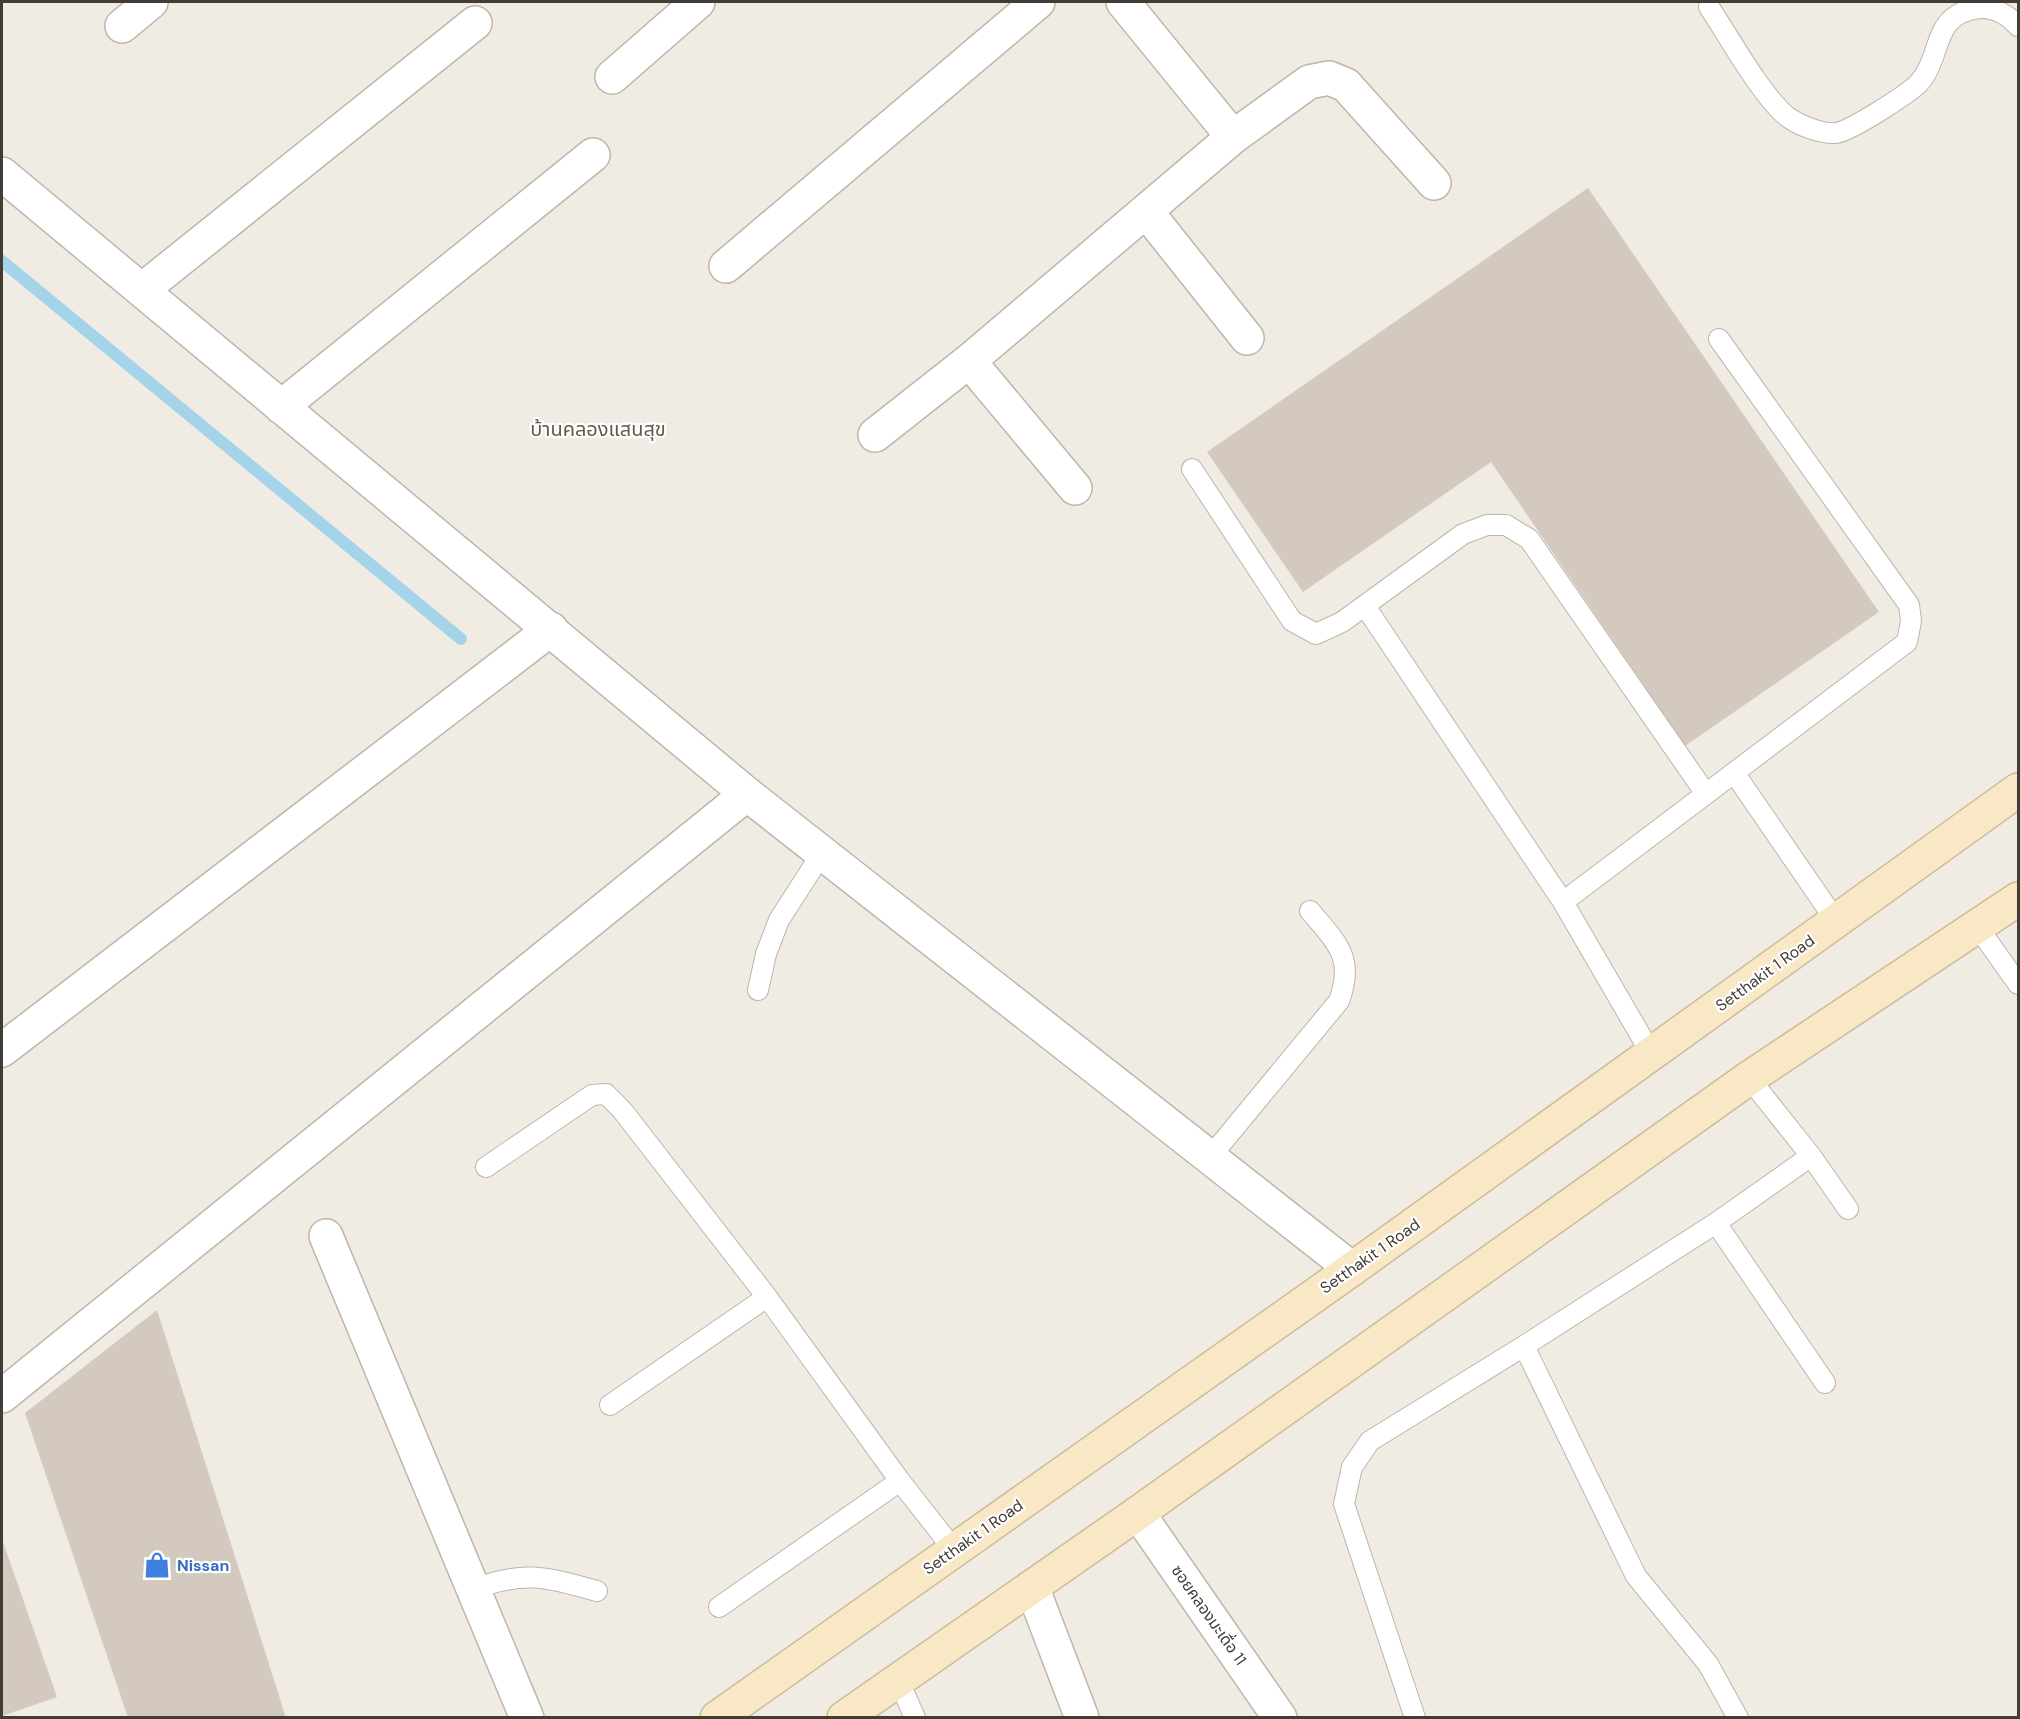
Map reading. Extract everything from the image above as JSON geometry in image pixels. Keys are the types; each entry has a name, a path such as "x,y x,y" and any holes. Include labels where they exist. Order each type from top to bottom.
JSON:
{"main road":[{"name":"Setthakit 1 Road","path":"717,1718 1352,1269 2019,790"},
{"path":"844,1718 1138,1513 1749,1078 2019,899"}],"street":[{"path":"122,26 151,2"},
{"path":"612,77 698,2"},
{"path":"726,266 1038,2"},
{"path":"1123,2 1233,137"},
{"path":"142,290 475,22"},
{"path":"874,435 969,361 1233,137 1309,82 1329,78 1346,85 1434,183"},
{"path":"281,407 593,155"},
{"path":"2,174 747,794 1211,1156 1352,1269"},
{"path":"1146,212 1247,338"},
{"path":"969,361 1075,488"},
{"path":"2,1050 551,629"},
{"path":"2,1396 747,794"},
{"path":"326,1236 527,1718"},
{"name":"ซอยคลองมะเดื่อ 11","path":"1138,1513 1280,1718"},
{"path":"1032,1587 1074,1714"}],"lane":[{"path":"1708,7 1769,97 1788,118 1814,130 1837,133 1878,112 1917,84 1929,67 1941,31 1962,10 1989,7 2012,19 2019,26"},
{"path":"1563,902 1907,642 1911,621 1909,605 1719,339"},
{"path":"1192,469 1292,621 1316,634 1342,622 1463,534 1487,525 1506,525 1529,539 1706,794"},
{"path":"1365,606 1563,902 1652,1055"},
{"path":"1735,774 1836,921"},
{"path":"758,990 766,954 779,920 822,853"},
{"path":"1211,1156 1339,1001 1345,984 1346,961 1334,940 1310,911"},
{"path":"1977,926 2019,984"},
{"path":"1749,1078 1811,1156 1848,1209"},
{"path":"486,1167 592,1095 606,1094 622,1110 767,1297 900,1481 954,1550"},
{"path":"1415,1718 1344,1504 1352,1467 1370,1441 1716,1223 1811,1156"},
{"path":"1716,1223 1825,1383"},
{"path":"610,1405 767,1297"},
{"path":"1524,1346 1635,1576 1708,1664 1738,1718"},
{"path":"719,1607 900,1481"},
{"path":"474,1589 503,1578 541,1576 597,1591"},
{"path":"898,1679 915,1718"}],"building":[{"path":"1588,188 1879,612 1685,746 1491,462 1303,592 1207,452"},
{"name":"Nissan","path":"157,1310 286,1718 128,1718 25,1413"},
{"path":"2,1539 57,1697 2,1716"}],"waterway":[{"path":"2,261 461,639"}],"place":[{"name":"Nissan","path":"157,1565"}],"district":[{"name":"บ้านคลองแสนสุข","path":"598,429"}]}
